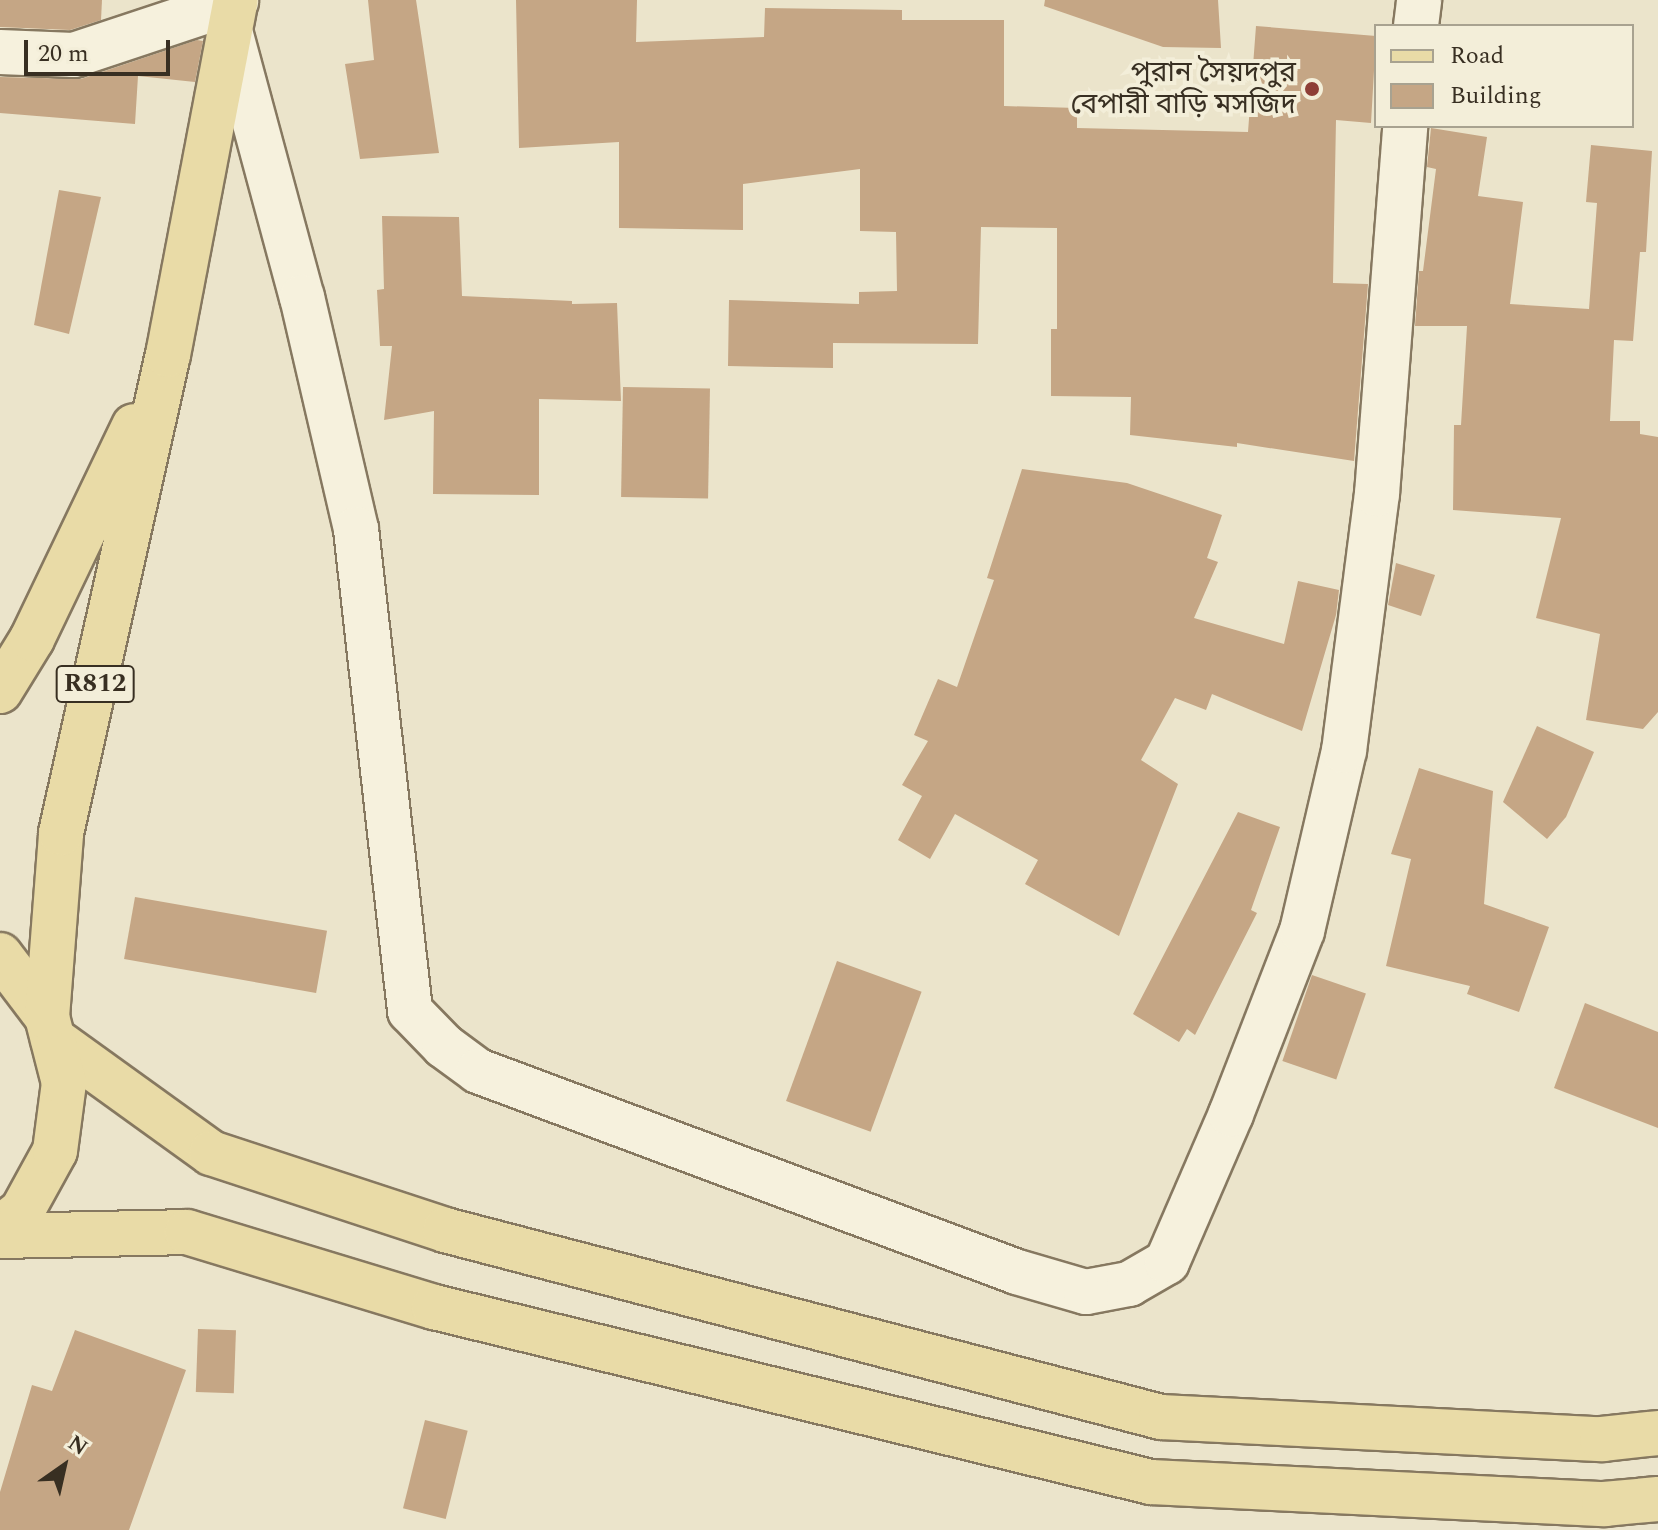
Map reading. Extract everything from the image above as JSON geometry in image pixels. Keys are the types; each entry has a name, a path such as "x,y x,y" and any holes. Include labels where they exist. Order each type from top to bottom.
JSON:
{"main road":[{"name":"R812","path":"0,1228 22,1211 55,1151 64,1083 50,1028 61,833 168,355 234,11"},
{"name":"R812","path":"0,691 32,639 168,355"},
{"name":"R812","path":"0,955 50,1028"},
{"path":"50,1028 211,1153 445,1230 1161,1417 1602,1439 1658,1433"},
{"path":"0,1236 187,1232 434,1307 1151,1482 1604,1504 1658,1499"}],"street":[{"path":"1416,24 1419,0"},
{"path":"0,52 74,55 234,11 356,529 410,1011 444,1046 478,1071 1017,1272 1086,1292 1129,1284 1167,1262 1231,1114 1302,931 1344,751 1377,494 1405,128"}],"building":[{"path":"0,0 102,0 101,20 70,30 0,27"},
{"path":"368,0 416,0 439,153 360,159 345,64 374,60"},
{"path":"516,0 637,0 636,42 764,37 765,8 902,10 902,20 1004,20 1004,106 1077,108 1077,128 1248,132 1256,26 1374,36 1371,123 1336,120 1333,283 1368,284 1354,461 1237,443 1237,447 1130,435 1131,397 1051,396 1051,329 1057,329 1057,228 981,227 978,344 833,343 833,368 728,366 729,300 859,304 859,292 897,291 896,232 860,231 860,169 743,184 743,230 619,228 619,142 519,148"},
{"path":"1045,0 1218,0 1221,48 1163,47 1044,6"},
{"path":"197,40 203,41 195,82 138,76 135,124 0,113 0,77 81,79"},
{"path":"1431,128 1487,137 1478,196 1523,202 1510,304 1589,309 1597,203 1586,202 1591,145 1652,151 1646,252 1640,252 1633,341 1614,340 1610,421 1640,421 1640,434 1658,437 1658,712 1643,729 1586,720 1600,634 1536,618 1561,518 1453,510 1454,425 1461,425 1467,326 1415,326 1419,271 1423,271 1436,169 1427,167"},
{"path":"59,190 101,197 69,334 34,325"},
{"path":"382,216 459,217 462,296 572,301 572,304 617,303 621,401 539,399 539,495 433,494 434,411 384,420 392,346 380,346 377,290 384,289"},
{"path":"623,387 710,389 708,499 621,497"},
{"path":"1022,469 1127,483 1222,515 1207,558 1218,562 1194,618 1284,644 1298,581 1339,590 1336,615 1302,731 1212,694 1206,710 1175,698 1141,760 1178,784 1119,936 1025,884 1038,860 955,814 930,859 898,840 922,796 902,785 928,741 914,735 938,679 957,687 994,580 987,578"},
{"path":"1396,563 1435,575 1421,616 1388,605"},
{"path":"1537,726 1594,752 1566,817 1547,839 1503,802"},
{"path":"1419,768 1493,791 1484,904 1549,927 1519,1012 1467,994 1470,986 1386,966 1411,859 1391,854"},
{"path":"1238,812 1280,827 1251,910 1257,913 1195,1035 1187,1029 1179,1042 1133,1014"},
{"path":"135,897 327,931 316,993 124,959"},
{"path":"837,961 922,992 871,1132 786,1101"},
{"path":"1312,975 1366,994 1336,1080 1282,1061"},
{"path":"1585,1003 1658,1032 1658,1128 1554,1088"},
{"path":"198,1329 236,1330 234,1393 196,1392"},
{"path":"75,1330 186,1370 129,1530 0,1530 0,1492 32,1385 52,1391"},
{"path":"425,1420 468,1431 446,1519 403,1508"}],"place":[{"name":"পুরান সৈয়দপুর বেপারী বাড়ি মসজিদ","path":"1312,89"}]}
